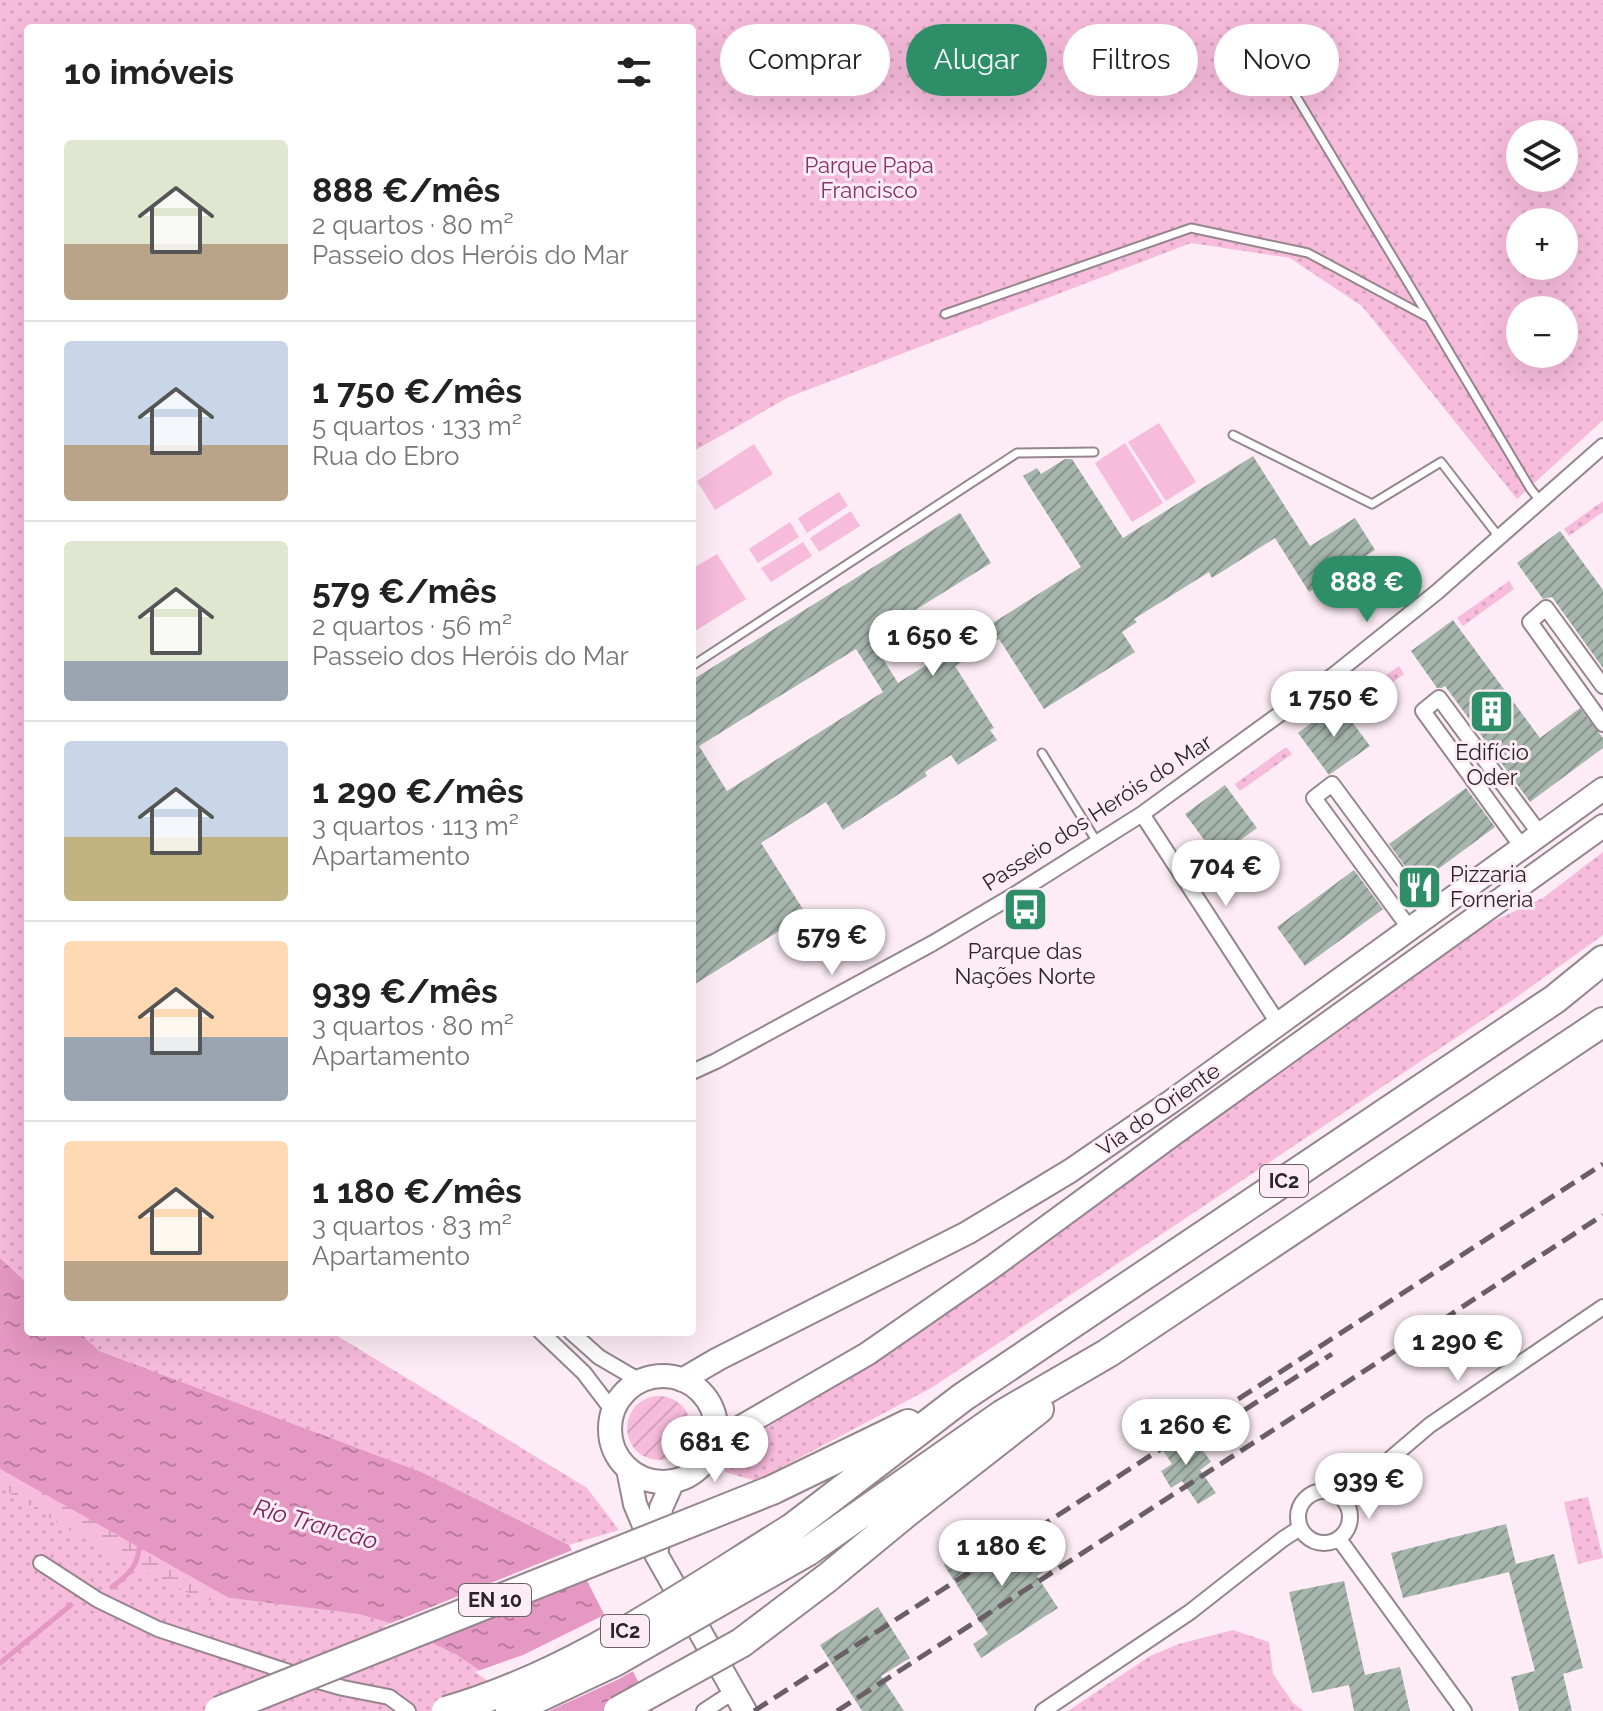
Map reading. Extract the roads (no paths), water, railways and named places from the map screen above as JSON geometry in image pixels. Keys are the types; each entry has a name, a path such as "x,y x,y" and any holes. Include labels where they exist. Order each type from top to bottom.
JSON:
{"highway":[{"name":"IC2","path":"446,1711 529,1681 605,1643 792,1528 963,1397 1555,999 1603,960"},
{"name":"IC2","path":"510,1711 614,1662 808,1551 1003,1414 1108,1353 1603,1022"},
{"path":"618,1711 741,1643 1108,1353"},
{"name":"EN 10","path":"219,1711 772,1490 963,1397"}],"street":[{"name":"Passeio dos Heróis do Mar","path":"696,1070 933,943 1142,814 1335,674 1437,592 1603,446"},
{"path":"1603,686 1546,608 1530,622 1603,724"},
{"path":"1522,847 1423,711 1439,698 1540,834"},
{"path":"1410,929 1314,798 1332,784 1429,915"},
{"name":"Via do Oriente","path":"682,1380 967,1233 1070,1171 1172,1101 1603,789"},
{"path":"1142,814 1278,1023"},
{"name":"Via do Oriente","path":"715,1442 867,1354 991,1268 1603,826"},
{"path":"1278,1023 1345,1012"},
{"path":"1253,1077 1278,1023"},
{"path":"1343,1499 1430,1425 1603,1307"},
{"path":"545,1336 584,1373 613,1411"},
{"path":"575,1336 599,1357 640,1381"},
{"path":"661,1376 682,1380 698,1390 710,1405 716,1423 715,1442 706,1460 692,1474 673,1481 657,1482 641,1478 628,1469 612,1446 610,1429 613,1411 623,1394 640,1381 661,1376"},
{"path":"628,1469 635,1504 656,1554 739,1701 704,1711"},
{"path":"656,1554 661,1508 673,1481"},
{"path":"1327,1491 1343,1499 1350,1515 1346,1532 1339,1539 1322,1543 1305,1535 1298,1519 1299,1510 1309,1495 1327,1491"},
{"path":"1043,1711 1190,1612 1300,1528"},
{"path":"1339,1539 1464,1711"},
{"path":"41,1563 98,1600 158,1629 301,1676 389,1697 408,1711"}],"lane":[{"path":"1296,96 1541,502"},
{"path":"945,314 1191,228 1308,253 1429,318"},
{"path":"1233,435 1372,504 1441,462 1499,537"},
{"path":"696,663 1017,453 1094,452"},
{"path":"1042,753 1097,842"}],"water":[{"name":"Rio Trancão","path":"0,1258 24,1280 24,1336 83,1336 99,1351 424,1473 569,1545 653,1711 530,1711 515,1695 457,1655 390,1623 358,1614 229,1598 0,1468"}],"waterway":[{"path":"112,1587 132,1569 140,1543"},
{"path":"0,1663 71,1605"}],"railway":[{"path":"754,1711 1603,1164"},
{"path":"837,1711 1603,1215"},
{"path":"1224,1423 1332,1354"}],"place":[{"name":"Edifício Oder","path":"1492,711"},
{"name":"Pizzaria Forneria","path":"1419,887"},
{"name":"Parque das Nações Norte","path":"1025,910"}],"park label":[{"name":"Parque Papa Francisco","path":"869,178"}]}
